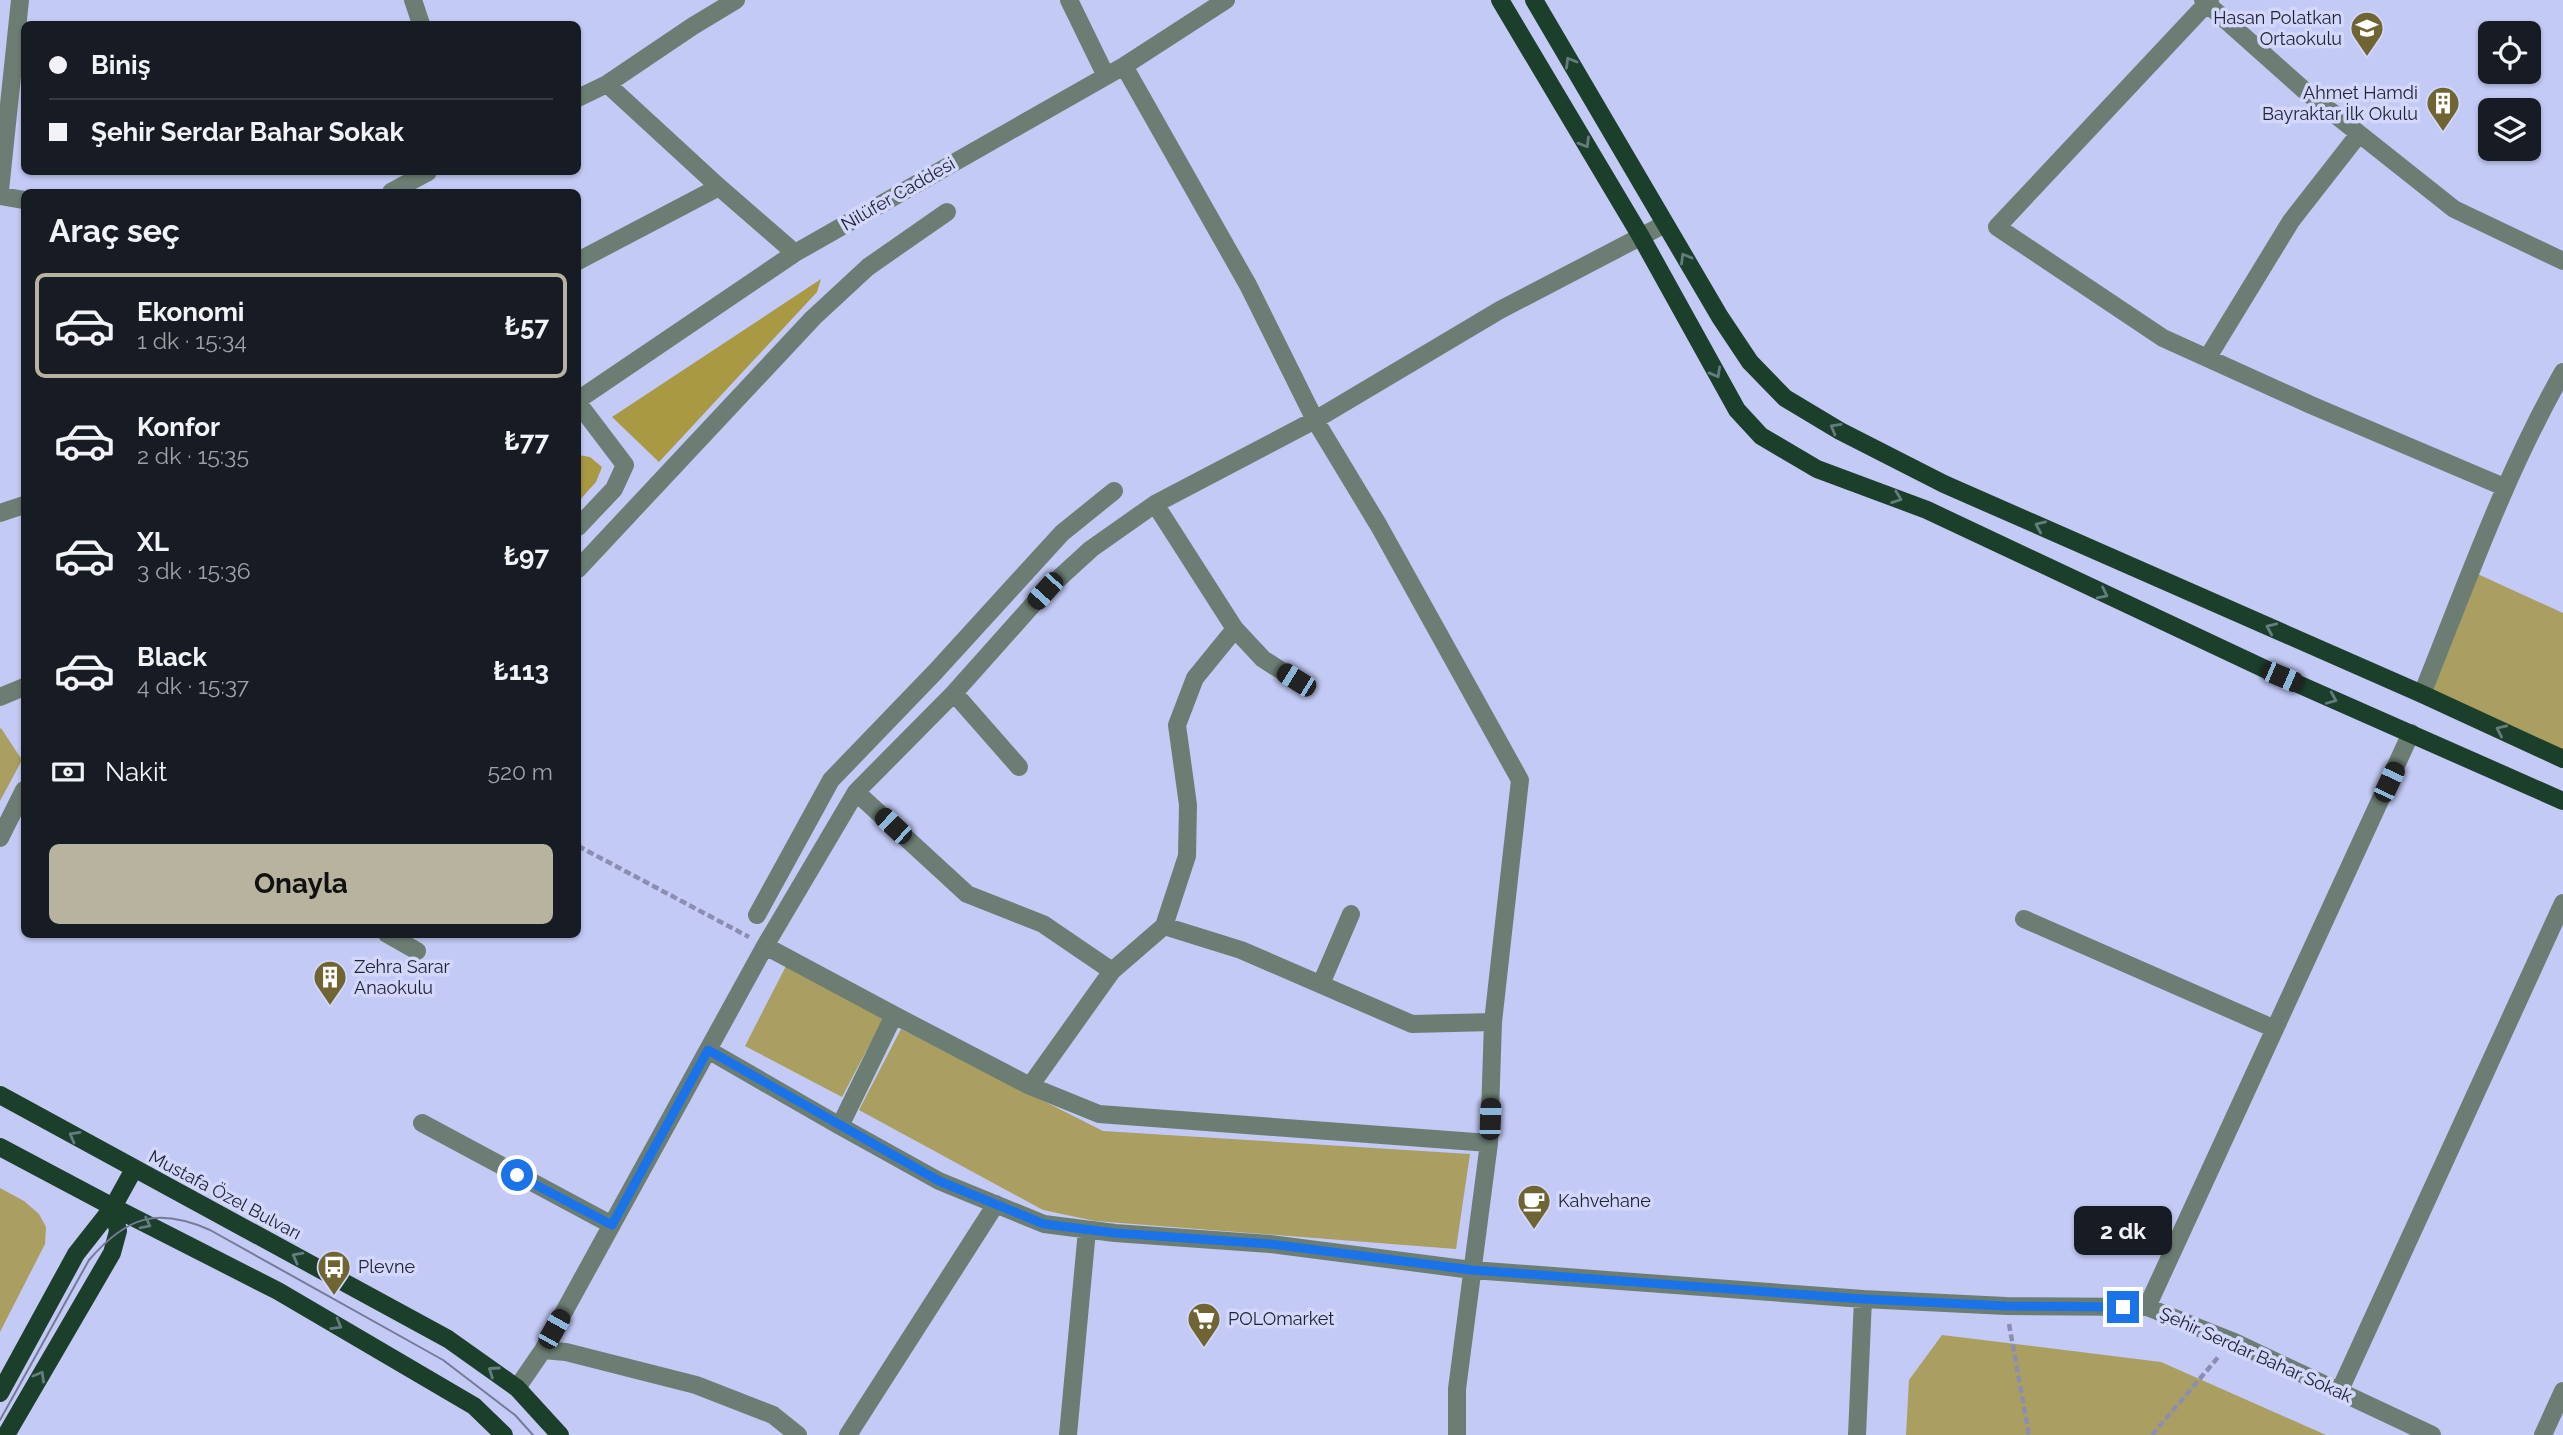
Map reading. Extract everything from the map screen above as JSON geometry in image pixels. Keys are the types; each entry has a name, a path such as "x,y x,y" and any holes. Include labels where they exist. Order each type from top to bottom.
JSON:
{"main road":[{"path":"1500,0 1640,235 1737,410 1761,436 1817,469 1927,510 2177,629 2563,802"},
{"path":"1534,0 1720,317 1750,362 1785,398 1840,431 1944,484 2422,694 2563,759"},
{"name":"Mustafa Özel Bulvarı","path":"0,1095 448,1339 517,1388 559,1435"},
{"path":"0,1147 278,1291 474,1406 504,1435"},
{"path":"0,1393 76,1254 113,1207 134,1169"},
{"path":"6,1435 112,1253 118,1231 113,1207"}],"street":[{"path":"0,190 20,0"},
{"path":"413,0 420,21"},
{"path":"581,97 607,84 736,0"},
{"path":"1069,0 1105,76"},
{"name":"Nilüfer Caddesi","path":"581,400 796,253 1124,66 1226,0"},
{"path":"2504,487 2311,405 2163,338 1997,227 2207,1 2304,90 2454,209 2563,261"},
{"path":"1124,66 1248,285 1315,420 1379,526 1520,780 1493,1022 1489,1143 1457,1389 1457,1435"},
{"path":"607,84 719,187 796,253"},
{"path":"2208,357 2291,221 2359,134"},
{"path":"397,189 422,175"},
{"path":"581,259 719,187"},
{"path":"0,196 21,200"},
{"path":"581,566 813,318 868,267 947,212"},
{"path":"517,1388 543,1350 765,946 856,792 954,693 1054,582 1091,548 1155,505 1315,420 1500,310 1665,224"},
{"path":"2422,694 2504,487 2563,372"},
{"path":"581,406 625,465 614,489 581,524"},
{"path":"757,915 831,780 936,671 1062,533 1114,491"},
{"path":"1155,505 1235,629 1263,659 1296,680"},
{"path":"0,513 21,506"},
{"path":"1030,1086 1112,971 1164,926 1187,856 1188,805 1177,725 1195,678 1235,629"},
{"path":"0,697 21,688"},
{"path":"954,693 1019,767"},
{"path":"2147,1307 2411,733"},
{"path":"856,792 967,894 1043,925 1112,971"},
{"path":"0,838 21,796"},
{"path":"2339,1392 2563,903"},
{"path":"1321,984 1351,914"},
{"path":"2024,919 2275,1029"},
{"path":"1164,926 1241,950 1412,1024 1493,1022"},
{"path":"394,938 417,951"},
{"path":"765,946 1030,1086 1099,1114 1489,1143"},
{"path":"840,1126 894,1015"},
{"name":"Şehir Serdar Bahar Sokak","path":"708,1050 939,1181 1044,1224 1087,1230 1270,1244 1472,1270 1863,1299 2006,1306 2147,1307 2232,1341 2432,1435"},
{"path":"422,1123 612,1225"},
{"path":"848,1435 996,1204"},
{"path":"1068,1435 1087,1230"},
{"path":"1857,1435 1863,1299"},
{"path":"543,1350 566,1352 696,1385 773,1415 798,1435"},
{"path":"2543,1435 2563,1391"}],"path":[{"path":"581,848 765,946"},
{"path":"2006,1306 2029,1435"},
{"path":"2152,1435 2232,1341"}],"shaded area":[{"path":"821,279 817,292 659,462 612,417"},
{"path":"581,456 590,457 602,467 596,482 581,499"},
{"path":"2471,571 2563,613 2563,757 2422,694"},
{"path":"0,729 21,762 0,801"},
{"path":"786,966 884,1017 842,1097 745,1046"},
{"path":"901,1029 1103,1131 1470,1154 1456,1249 1095,1221 1043,1210 859,1110"},
{"path":"0,1188 24,1201 39,1214 46,1227 45,1244 0,1332"},
{"path":"1942,1335 2161,1362 2326,1435 1906,1435 1909,1380"}],"tram line":[{"path":"0,1420 89,1260 103,1245 130,1225 158,1218 174,1219 210,1230 443,1360 515,1415 533,1435"}],"place":[{"name":"Hasan Polatkan Ortaokulu","path":"2367,58"},
{"name":"Ahmet Hamdi Bayraktar İlk Okulu","path":"2443,133"},
{"name":"Zehra Sarar Anaokulu","path":"330,1007"},
{"name":"Kahvehane","path":"1534,1231"},
{"name":"Plevne","path":"334,1297"},
{"name":"POLOmarket","path":"1204,1349"}],"route":[{"path":"517,1175 612,1225 708,1050 939,1181 1044,1224 1115,1233 1270,1244 1472,1270 1863,1299 2006,1306 2123,1307"}]}
